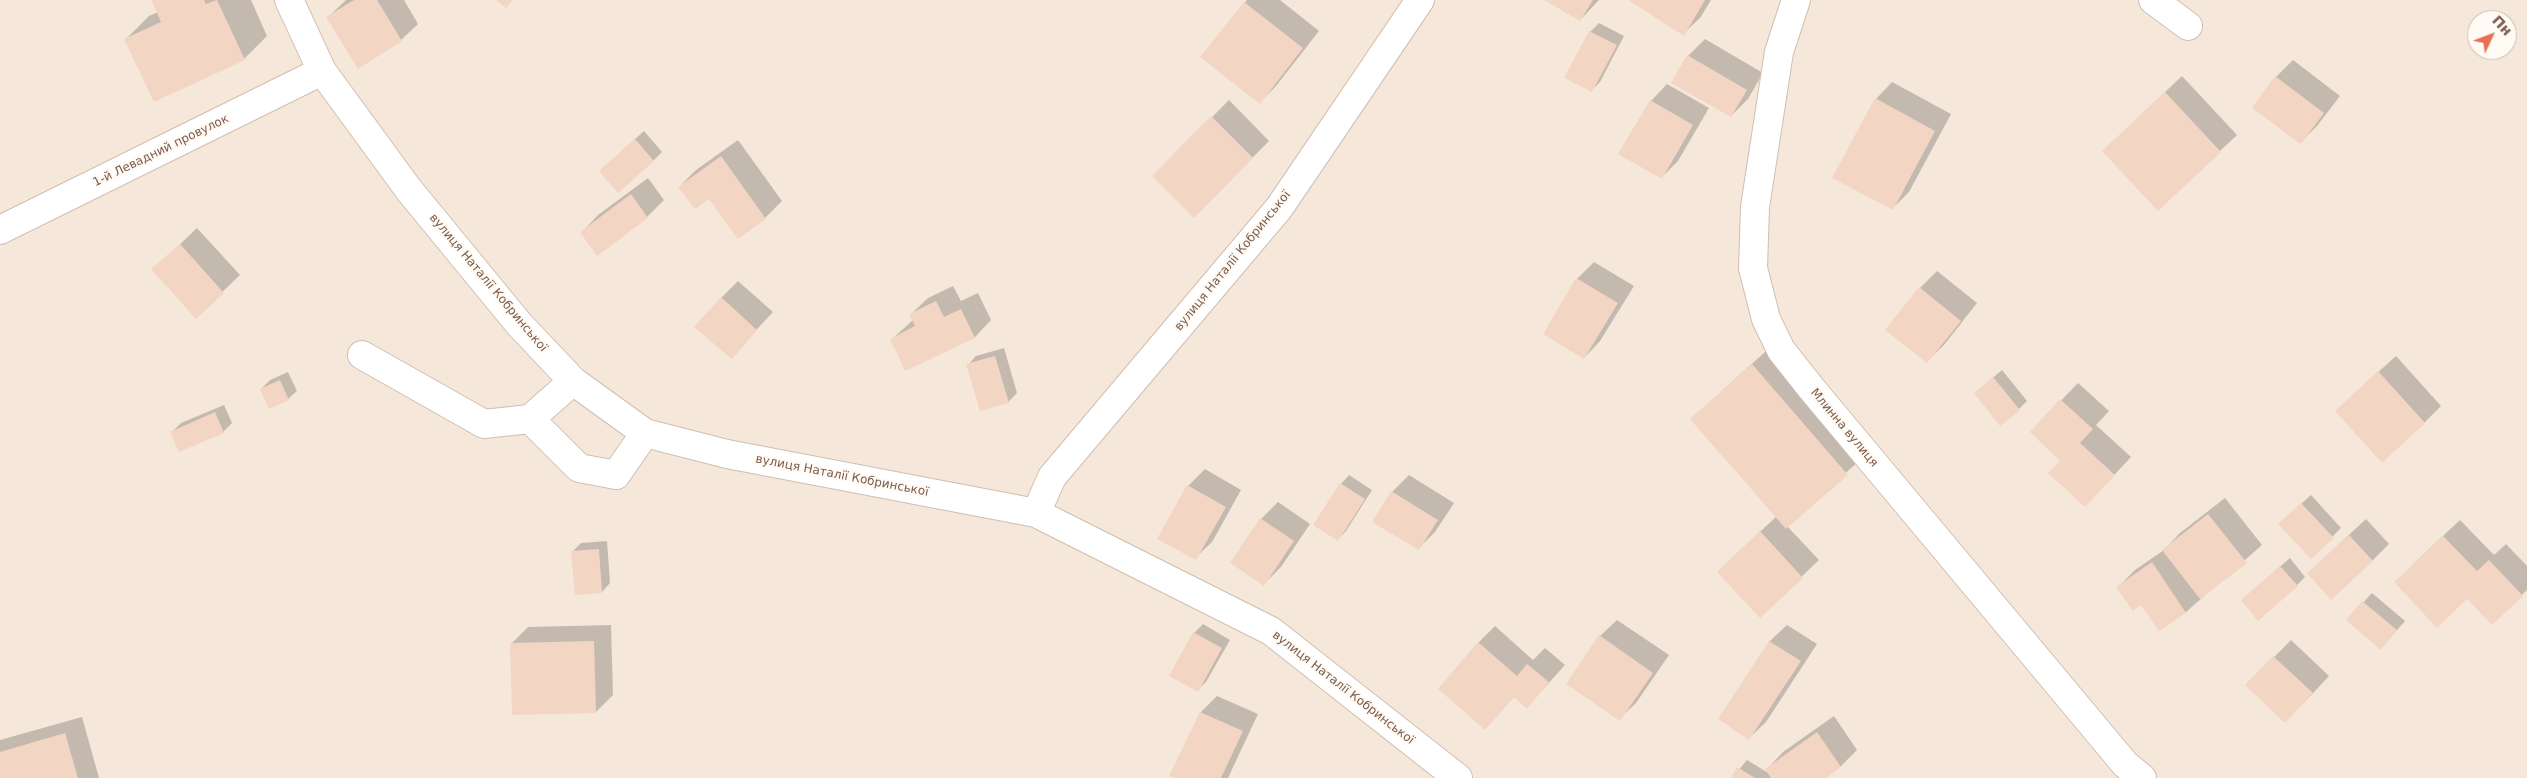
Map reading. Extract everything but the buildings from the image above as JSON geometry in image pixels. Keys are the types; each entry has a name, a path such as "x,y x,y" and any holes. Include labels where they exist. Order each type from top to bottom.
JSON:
{"street":[{"name":"вулиця Наталії Кобринської","path":"289,0 322,72 409,190 519,324 573,381 646,433 727,454 1036,513 1271,631 1458,778"},
{"name":"вулиця Наталії Кобринської","path":"1036,513 1052,477 1279,208 1420,0"},
{"name":"Млинна вулиця","path":"1796,0 1779,52 1755,207 1753,268 1766,318 1781,350 2125,773"},
{"path":"2153,0 2188,26"},
{"name":"1-й Левадний провулок","path":"0,230 322,72"},
{"path":"362,355 484,424 530,419 573,381"},
{"path":"530,419 579,468 616,475 646,433"}],"shaded area":[{"path":"0,0 2527,0 2527,778 0,778"}]}
